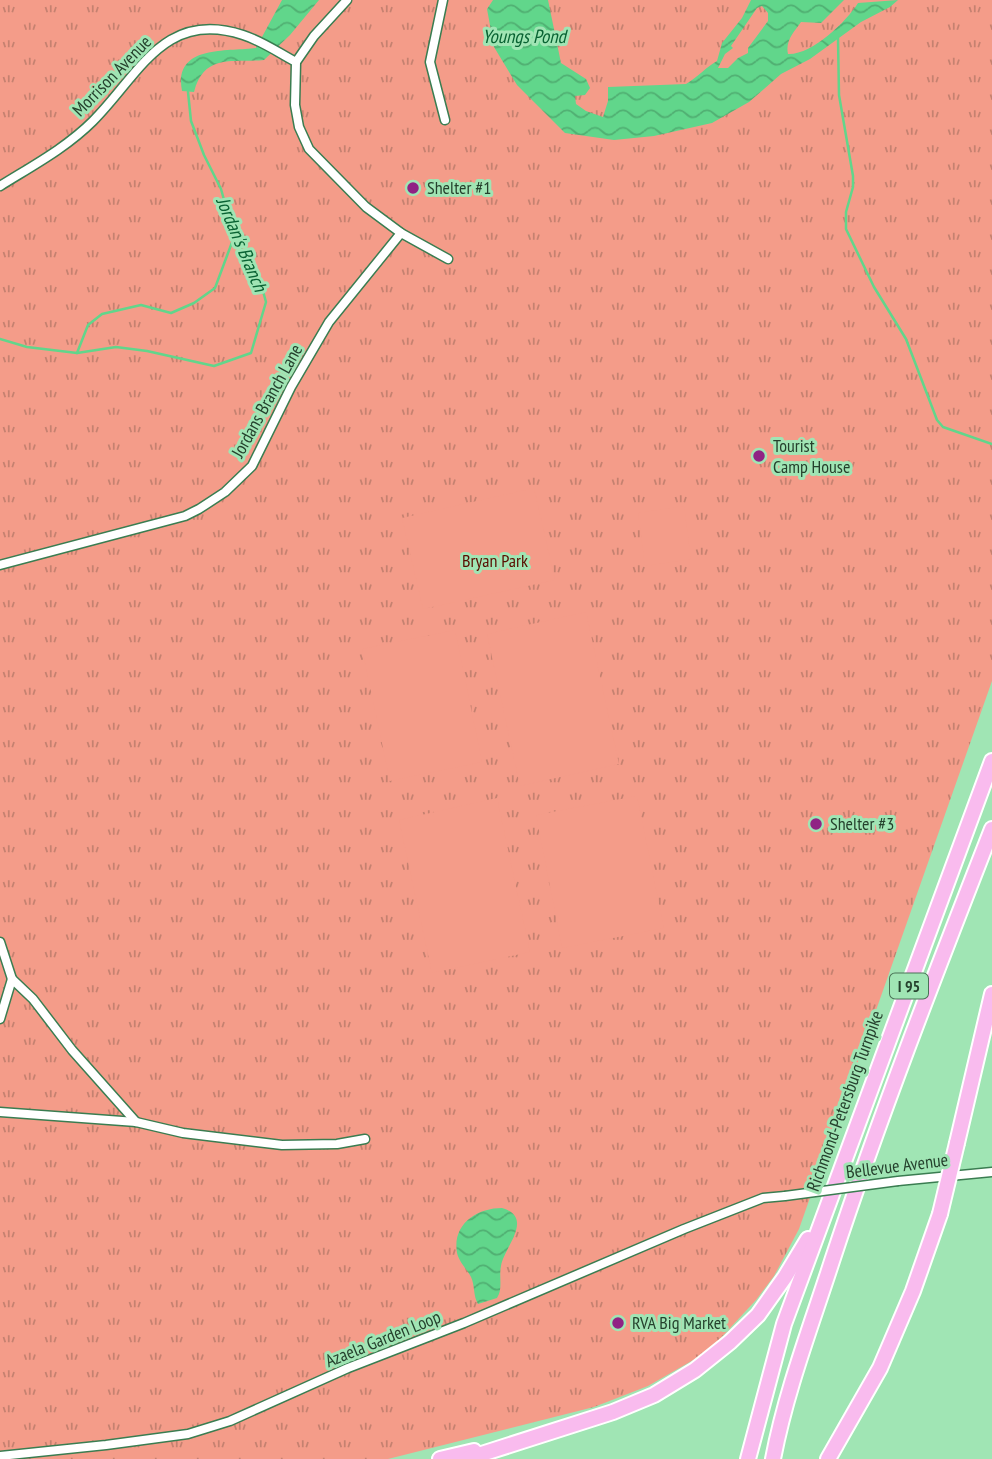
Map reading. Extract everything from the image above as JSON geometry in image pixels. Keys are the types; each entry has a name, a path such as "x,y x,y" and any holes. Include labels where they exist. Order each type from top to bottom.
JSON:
{"highway":[{"name":"Richmond-Petersburg Turnpike","path":"748,1459 784,1324 992,761"},
{"name":"I 95","path":"773,1459 779,1427 796,1371 899,1067 992,829"},
{"path":"828,1459 880,1368 914,1291 940,1214 992,994"},
{"path":"466,1459 613,1412 654,1395 695,1370 758,1315 785,1277 825,1211"},
{"path":"440,1459 527,1438"}],"street":[{"path":"347,0 314,36 296,62 295,105 299,127 309,149 366,207 401,233 448,259"},
{"path":"443,0 430,62 445,120"},
{"name":"Morrison Avenue","path":"0,186 75,137 94,120 157,50 169,40 190,31 226,31 255,40 296,62"},
{"name":"Jordans Branch Lane","path":"0,565 184,516 225,492 252,466 291,387 329,322 401,233"},
{"path":"0,942 12,979 33,999 72,1050 136,1122"},
{"path":"0,1019 12,979"},
{"path":"0,1112 136,1122 183,1133 282,1145 337,1144 365,1139"},
{"name":"Bellevue Avenue","path":"763,1198 992,1172"},
{"name":"Azaela Garden Loop","path":"0,1456 188,1434 230,1421 348,1368 464,1323 763,1198"}],"green space":[{"name":"Bryan Park","path":"0,0 992,0 992,681 799,1229 774,1276 718,1341 695,1359 648,1386 594,1407 388,1459 0,1459"},
{"path":"534,488 555,580 423,609 402,518"},
{"path":"684,506 691,559 645,566 638,513"},
{"path":"586,612 619,764 520,786 487,634"},
{"path":"455,630 482,762 390,781 362,649"},
{"path":"637,796 664,928 562,948 536,815"},
{"path":"497,798 530,952 432,973 399,820"}],"water":[{"path":"282,0 319,0 290,35 264,60 221,62 205,71 194,92 182,91 181,76 186,65 194,58 205,53 256,48"},
{"name":"Youngs Pond","path":"493,0 548,0 561,63 586,79 590,88 585,95 575,96 576,104 603,117 608,101 608,87 686,84 717,61 722,43 742,18 751,0 844,0 821,23 801,22 789,41 788,54 807,49 828,36 858,3 898,0 861,22 810,59 781,74 749,102 712,123 654,136 614,140 565,133 517,85 494,47 487,9","holes":["762,6 768,13 768,21 748,48 748,53 728,68 718,68 757,8"]},
{"path":"502,1208 512,1213 516,1219 515,1234 503,1258 497,1298 478,1304 471,1277 457,1253 458,1234 462,1226 475,1215"}],"waterway":[{"path":"838,38 839,95 853,176 846,212 846,229 874,287 906,339 937,420 943,427 992,444"},
{"name":"Jordan's Branch","path":"0,339 27,347 77,353 116,347 214,366 251,353 266,302 261,284 234,236 221,189 191,121 188,92"},
{"path":"77,353 88,325 102,314 141,305 171,313 194,303 215,288 234,237"}],"place":[{"name":"Shelter #1","path":"413,188"},
{"name":"Tourist Camp House","path":"759,456"},
{"name":"Shelter #3","path":"816,824"},
{"name":"RVA Big Market","path":"618,1323"}]}
